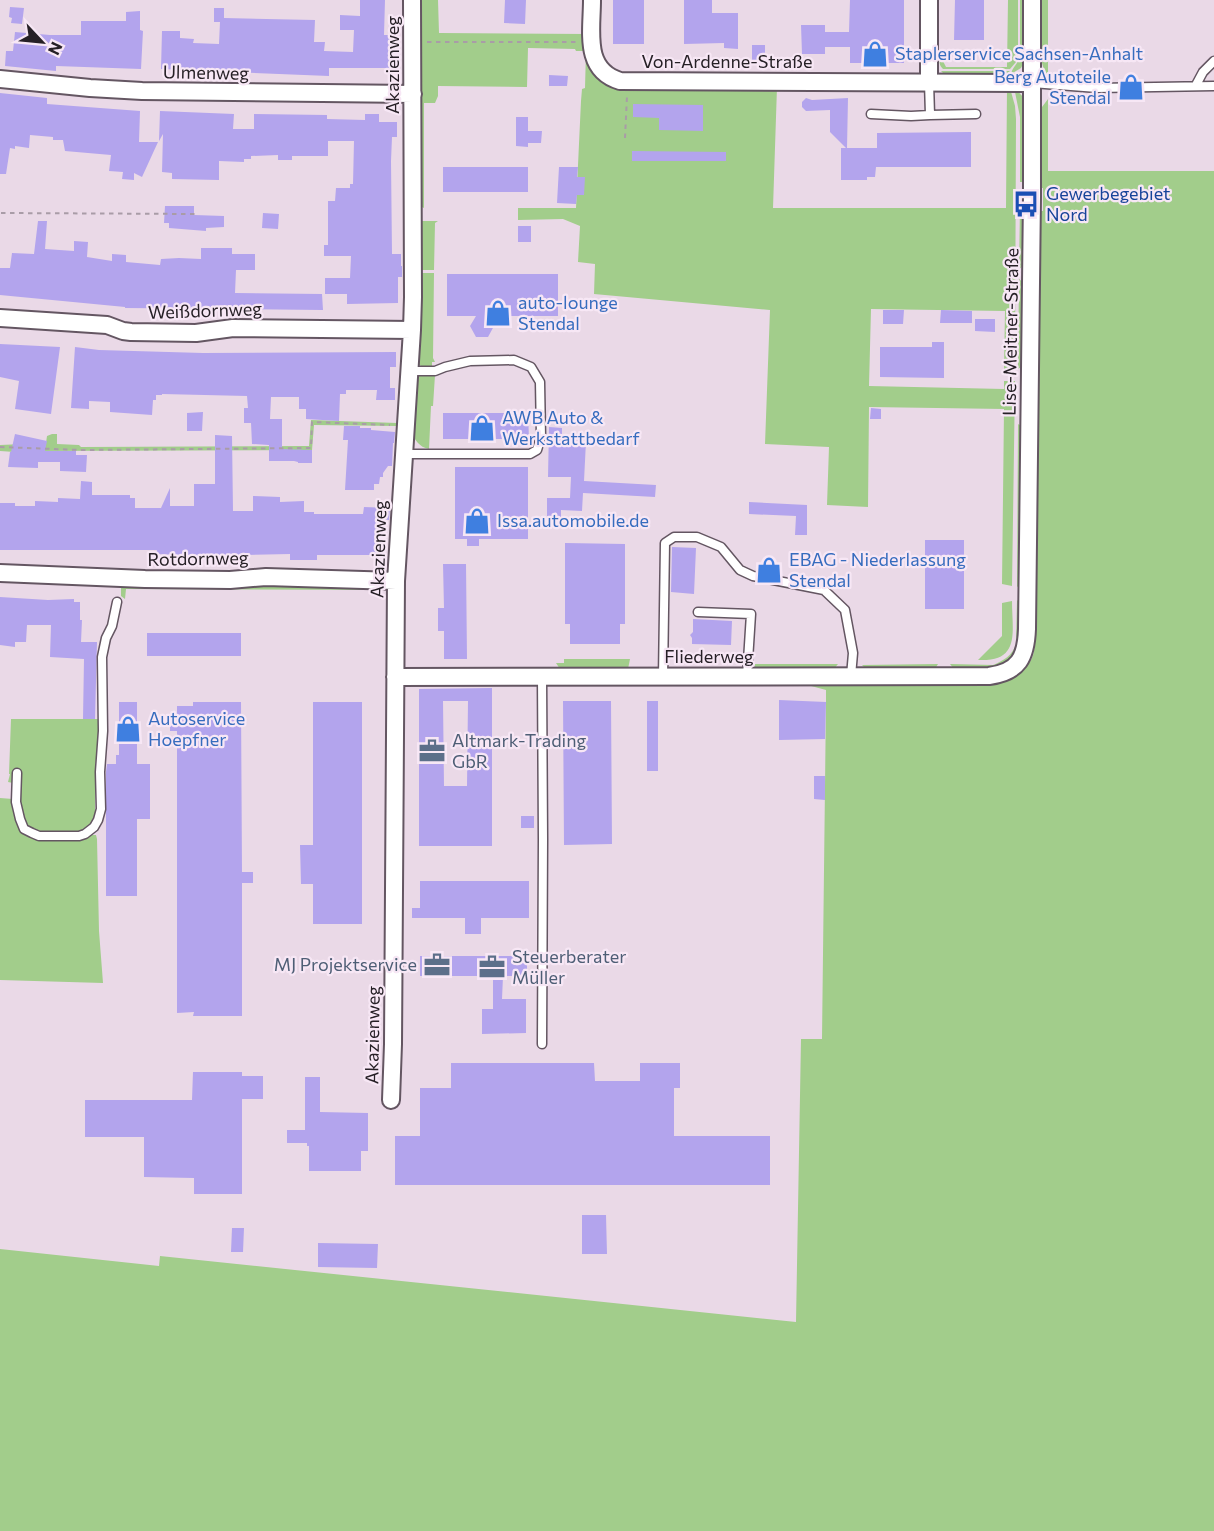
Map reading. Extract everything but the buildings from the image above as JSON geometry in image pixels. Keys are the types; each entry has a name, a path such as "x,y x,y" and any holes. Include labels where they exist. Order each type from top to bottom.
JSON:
{"street":[{"name":"Akazienweg","path":"391,1100 396,581 412,330 412,0"},
{"name":"Von-Ardenne-Straße","path":"592,0 592,54 604,73 612,78 627,81 1032,83"},
{"path":"929,0 929,81"},
{"name":"Lise-Meitner-Straße","path":"1019,662 1027,647 1028,629 1032,0"},
{"name":"Ulmenweg","path":"0,79 142,92 413,94"},
{"name":"Weißdornweg","path":"0,318 107,325 131,332 196,333 232,328 412,330"},
{"name":"Rotdornweg","path":"0,573 146,579 230,580 266,577 396,581"},
{"name":"Fliederweg","path":"395,677 989,676 1007,671 1019,662"}],"lane":[{"path":"1196,85 1203,72 1214,62"},
{"path":"929,81 930,115"},
{"path":"1032,83 1096,88 1214,86"},
{"path":"871,114 911,116 976,114"},
{"path":"404,454 530,454 537,450 541,437 540,382 531,367 514,360 470,361 435,371 410,370"},
{"path":"663,677 665,543 674,537 697,537 722,547 740,570 753,576 824,590 845,610 852,653 851,676"},
{"path":"17,773 16,802 24,829 39,836 79,836 94,828 100,809 103,731 102,657 117,602"},
{"path":"698,612 751,614 747,676"},
{"path":"542,677 542,1044"}],"path":[{"path":"412,42 592,42"},
{"path":"625,138 627,81"},
{"path":"1,213 196,214"},
{"path":"0,447 82,450 311,448 312,422 405,426"}],"green space":[{"path":"418,0 438,0 439,33 587,34 594,71 777,87 773,208 1006,208 1007,87 1010,88 1016,119 1015,369 1004,369 1005,311 871,309 869,386 1004,389 1004,381 1015,381 1012,586 1002,584 1004,409 869,407 868,507 827,505 829,447 765,444 770,310 594,294 595,264 578,262 580,226 563,219 518,220 518,208 576,208 581,101 582,89 585,88 586,51 528,48 527,87 438,86 435,103 424,103 424,208 418,205"},
{"path":"1008,0 1018,0 1018,57 1010,69 943,69 940,64 941,57 946,67 1007,67"},
{"path":"1020,0 1026,0 1024,62 1021,68 1011,74 1020,58"},
{"path":"1040,0 1048,0 1048,75 1044,69 1040,51"},
{"path":"941,71 1010,71 1006,75 945,75"},
{"path":"1014,87 1026,104 1025,182 1020,182 1020,117"},
{"path":"1048,99 1048,171 1214,171 1214,1531 0,1531 0,1249 159,1266 160,1256 796,1322 801,1039 822,1039 826,702 826,690 800,683 851,682 922,685 998,683 1021,672 1033,656 1035,639 1038,211 1043,211 1043,188 1038,188 1039,111"},
{"path":"1020,206 1025,206 1024,265 1019,269"},
{"path":"421,221 438,221 435,223 434,270 419,270"},
{"path":"419,273 434,273 433,358 435,362 432,362 432,366 421,366 416,363"},
{"path":"1019,279 1024,283 1023,366 1018,369"},
{"path":"421,375 435,375 429,449 420,445 411,432 416,378"},
{"path":"311,420 397,423 397,426 314,425 312,450 29,451 29,453 0,451 0,445 46,443 47,436 52,434 57,434 57,444 81,447 309,446"},
{"path":"1018,424 1023,427 1021,584 1017,587"},
{"path":"242,581 388,588 388,590 126,589 125,599 121,596 123,585"},
{"path":"1017,600 1021,604 1021,638 1015,655 1000,666 992,668 954,669 950,664 993,665 1010,654 1016,644"},
{"path":"1012,601 1013,634 1008,650 992,659 978,660 1002,636 1002,603"},
{"path":"564,659 630,659 628,669 560,669 556,663 564,663"},
{"path":"754,664 838,664 833,670 756,670"},
{"path":"938,664 935,669 867,670 862,665"},
{"path":"11,719 101,719 95,768 95,816 93,822 82,832 40,833 24,821 13,783 8,782"},
{"path":"0,798 13,799 16,818 26,834 85,838 96,835 103,983 0,980"}],"place":[{"name":"Staplerservice Sachsen-Anhalt","path":"875,54"},
{"name":"Berg Autoteile Stendal","path":"1131,87"},
{"name":"Gewerbegebiet Nord","path":"1026,204"},
{"name":"auto-lounge Stendal","path":"498,313"},
{"name":"AWB Auto & Werkstattbedarf","path":"482,428"},
{"name":"Issa.automobile.de","path":"477,521"},
{"name":"EBAG - Niederlassung Stendal","path":"769,570"},
{"name":"Autoservice Hoepfner","path":"128,729"},
{"name":"Altmark-Trading GbR","path":"432,751"},
{"name":"MJ Projektservice","path":"437,965"},
{"name":"Steuerberater Müller","path":"492,967"}]}
